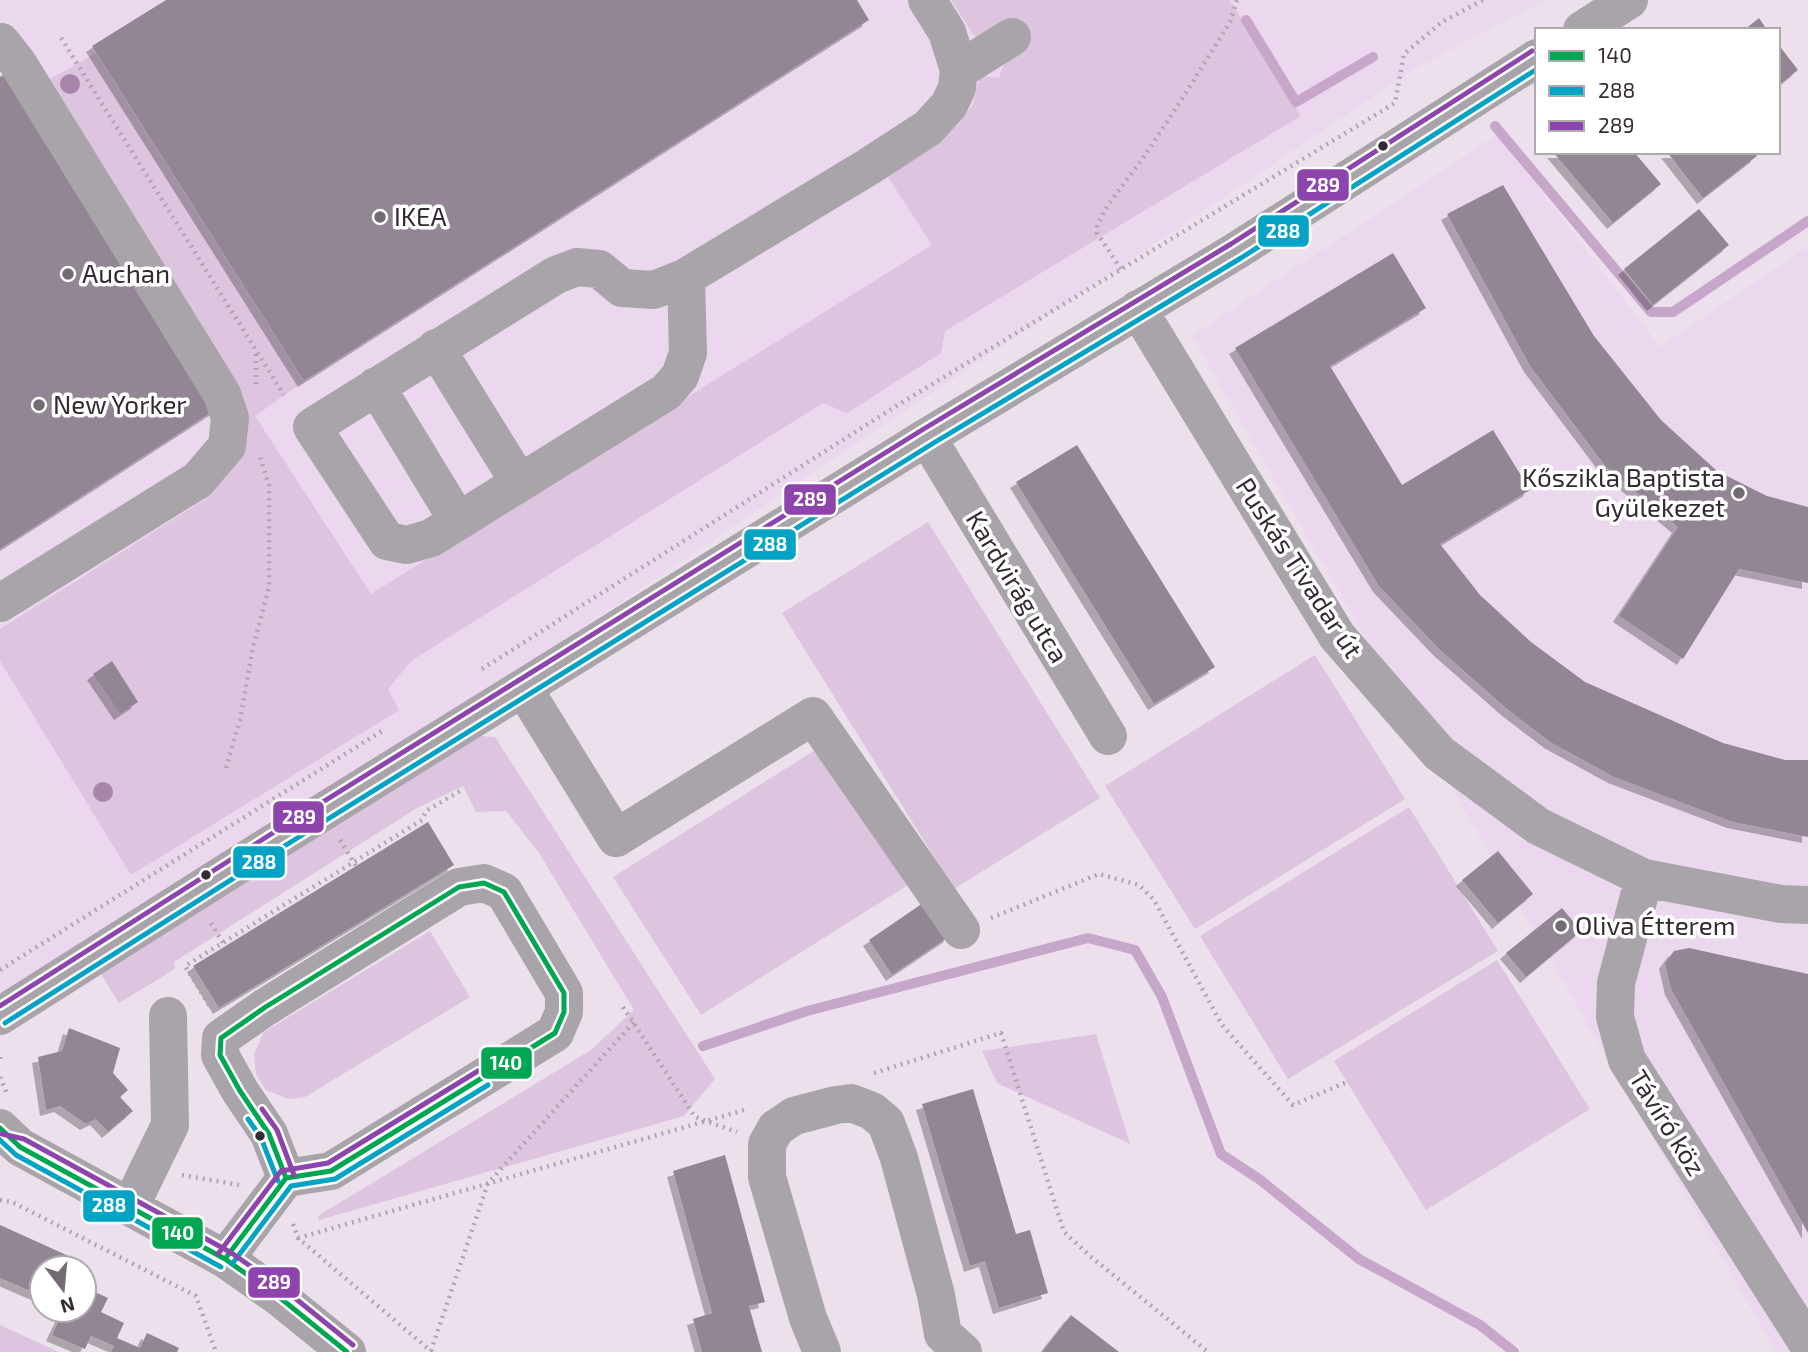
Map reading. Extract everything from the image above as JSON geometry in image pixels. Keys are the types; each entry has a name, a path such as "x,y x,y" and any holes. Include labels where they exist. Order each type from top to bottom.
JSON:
{"street":[{"path":"686,277 688,353 680,376 666,392 430,538 407,545 387,541 312,427 556,275 577,267 599,269 622,288 654,289 686,277 928,128 949,105 957,88 959,70 947,32 927,0"},
{"path":"1585,28 1629,0"},
{"path":"959,70 1012,37"},
{"path":"0,603 198,480 227,446 230,418 222,394 17,62 1,42"},
{"path":"0,1016 273,843 927,437 1236,251 1535,59"},
{"name":"Puskás Tivadar út","path":"1138,309 1337,636 1439,753 1538,827 1644,878 1781,904 1808,905"},
{"path":"436,348 519,482"},
{"path":"376,386 458,521"},
{"name":"Kardvirág utca","path":"927,437 1108,736"},
{"path":"524,689 616,838 813,716 961,930"},
{"name":"Távíró köz","path":"1644,878 1616,983 1615,1017 1627,1060 1808,1344"},
{"path":"225,1259 286,1178 331,1171 555,1034 564,1012 564,993 503,892 484,883 459,887 275,1001 221,1038 220,1055 269,1134 286,1178"},
{"path":"130,1207 170,1125 168,1016"},
{"path":"822,1352 808,1318 767,1177 767,1144 776,1128 794,1116 851,1103 862,1106 886,1124 899,1158 923,1245 945,1346"},
{"path":"7,1140 225,1259 279,1297 346,1352"}],"path":[{"path":"1121,269 1097,233 1097,225 1230,22 1237,0"},
{"path":"480,670 901,403 1395,103 1404,54 1442,22 1483,0"},
{"path":"61,38 285,395"},
{"path":"254,393 257,380 256,350"},
{"path":"226,768 240,720 253,647 269,587 269,485 258,453"},
{"path":"0,970 388,727"},
{"path":"209,1005 185,966 355,864 422,820 426,811 460,791"},
{"path":"337,835 355,864"},
{"path":"961,930 1099,874 1139,885 1154,901 1222,1025 1293,1105 1347,1082"},
{"path":"207,916 224,944"},
{"path":"623,1007 695,1117 767,1144"},
{"path":"634,1022 488,1183 431,1352 298,1238 488,1183 757,1106"},
{"path":"870,1074 1002,1033 1064,1232 1208,1352"},
{"path":"0,1057 0,1063"},
{"path":"0,1200 12,1202 196,1296 216,1352"}],"shaded area":[{"path":"0,0 1547,0 1419,66 473,701 0,996"},
{"path":"951,0 1230,0 1301,116 945,331 941,353 847,413 823,403 411,661 388,689 399,710 131,875 0,661 0,629 204,500 236,462 43,83 96,53 304,381 255,416 371,594 932,245 888,177 958,125 973,104 980,76 999,78 1004,64 977,40"},
{"path":"1498,134 1660,347 1808,246 1808,1352 1776,1352 1192,336"},
{"path":"928,522 1100,798 954,889 782,613"},
{"path":"1315,655 1405,799 1195,929 1105,786"},
{"path":"477,736 495,737 715,1079 684,1116 319,1220 318,1216 591,1050 634,1010 539,853 506,811 476,812 463,786 417,808 174,962 175,969 119,1003 99,971"},
{"path":"820,747 908,885 701,1015 613,877"},
{"path":"1409,807 1498,951 1288,1079 1200,936"},
{"path":"430,931 470,997 305,1097 288,1099 266,1090 256,1074 254,1054 264,1032"},
{"path":"1497,960 1590,1109 1426,1210 1334,1061"},
{"path":"1096,1034 1130,1144 997,1083 982,1051"},
{"path":"0,1325 59,1352 0,1352"}],"building":[{"name":"IKEA","path":"166,0 857,0 869,20 304,381 92,46"},
{"path":"1759,18 1766,28 1746,28"},
{"path":"1780,47 1798,70 1780,84"},
{"name":"Auchan","path":"10,71 218,408 0,549 0,77"},
{"path":"1555,154 1636,154 1661,184 1613,223"},
{"path":"1669,154 1756,154 1757,156 1703,198"},
{"path":"1503,185 1594,336 1661,420 1717,471 1767,496 1808,507 1808,583 1739,569 1683,659 1619,616 1678,527 1606,467 1530,366 1447,214"},
{"path":"1699,209 1729,245 1653,305 1624,269"},
{"path":"1393,253 1426,308 1330,366 1402,485 1493,430 1530,490 1440,544 1480,595 1531,642 1585,682 1723,743 1785,760 1808,760 1808,837 1733,822 1614,777 1550,742 1507,709 1439,649 1379,586 1235,348"},
{"path":"1077,445 1215,667 1154,704 1016,482"},
{"path":"112,661 138,702 120,714 93,674"},
{"path":"428,822 454,865 219,1008 193,966"},
{"path":"1498,851 1533,894 1498,923 1462,880"},
{"path":"926,901 950,936 892,975 869,940"},
{"path":"1562,908 1581,931 1526,977 1506,953"},
{"path":"1689,948 1808,974 1808,1233 1671,989 1665,963 1674,951"},
{"path":"69,1028 120,1048 113,1073 128,1090 120,1097 133,1111 108,1132 96,1119 86,1124 60,1106 46,1110 38,1057 62,1051"},
{"path":"973,1089 1016,1234 1030,1230 1048,1293 999,1308 985,1261 970,1266 922,1104"},
{"path":"725,1155 765,1302 749,1306 762,1352 702,1352 693,1319 712,1313 673,1171"},
{"path":"0,1225 64,1254 28,1254 28,1290 0,1278"},
{"path":"98,1293 108,1298 101,1312 124,1323 117,1338 140,1348 147,1333 179,1348 177,1352 111,1352 114,1346 91,1336 85,1349 52,1335 57,1324 98,1324"},
{"path":"1071,1315 1119,1352 1042,1352"}],"waterway":[{"path":"1246,20 1296,102 1373,57"},
{"path":"1495,126 1651,312 1673,312 1808,221"},
{"path":"703,1046 807,1011 1088,938 1135,950 1162,997 1221,1154 1259,1179 1359,1259 1480,1325 1514,1352"}],"transit line":[{"name":"289","path":"0,1006 268,836 922,430 1231,244 1532,51"},
{"name":"288","path":"5,1023 278,850 932,444 1241,258 1535,70"},
{"name":"140","path":"484,883 504,892 564,993 564,1012 555,1033 331,1171 286,1178 269,1134 220,1055 221,1038 264,1008 459,887 484,883"},
{"name":"289","path":"218,1254 281,1171 328,1163 478,1071"},
{"name":"288","path":"232,1264 291,1186 335,1179 488,1085"},
{"name":"289","path":"262,1109 277,1130 294,1175"},
{"name":"288","path":"248,1119 261,1138 278,1181"},
{"name":"140","path":"0,1128 20,1147 225,1259 279,1297 347,1352"},
{"name":"289","path":"2,1134 24,1139 230,1252 285,1290 353,1345"},
{"name":"288","path":"0,1140 16,1155 221,1267"},
{"name":"140","path":"225,1259 286,1178"}],"place":[{"name":"IKEA","path":"380,217"},
{"name":"Auchan","path":"68,274"},
{"name":"New Yorker","path":"39,405"},
{"name":"Kőszikla Baptista Gyülekezet","path":"1739,493"},
{"name":"Oliva Étterem","path":"1561,926"}]}
